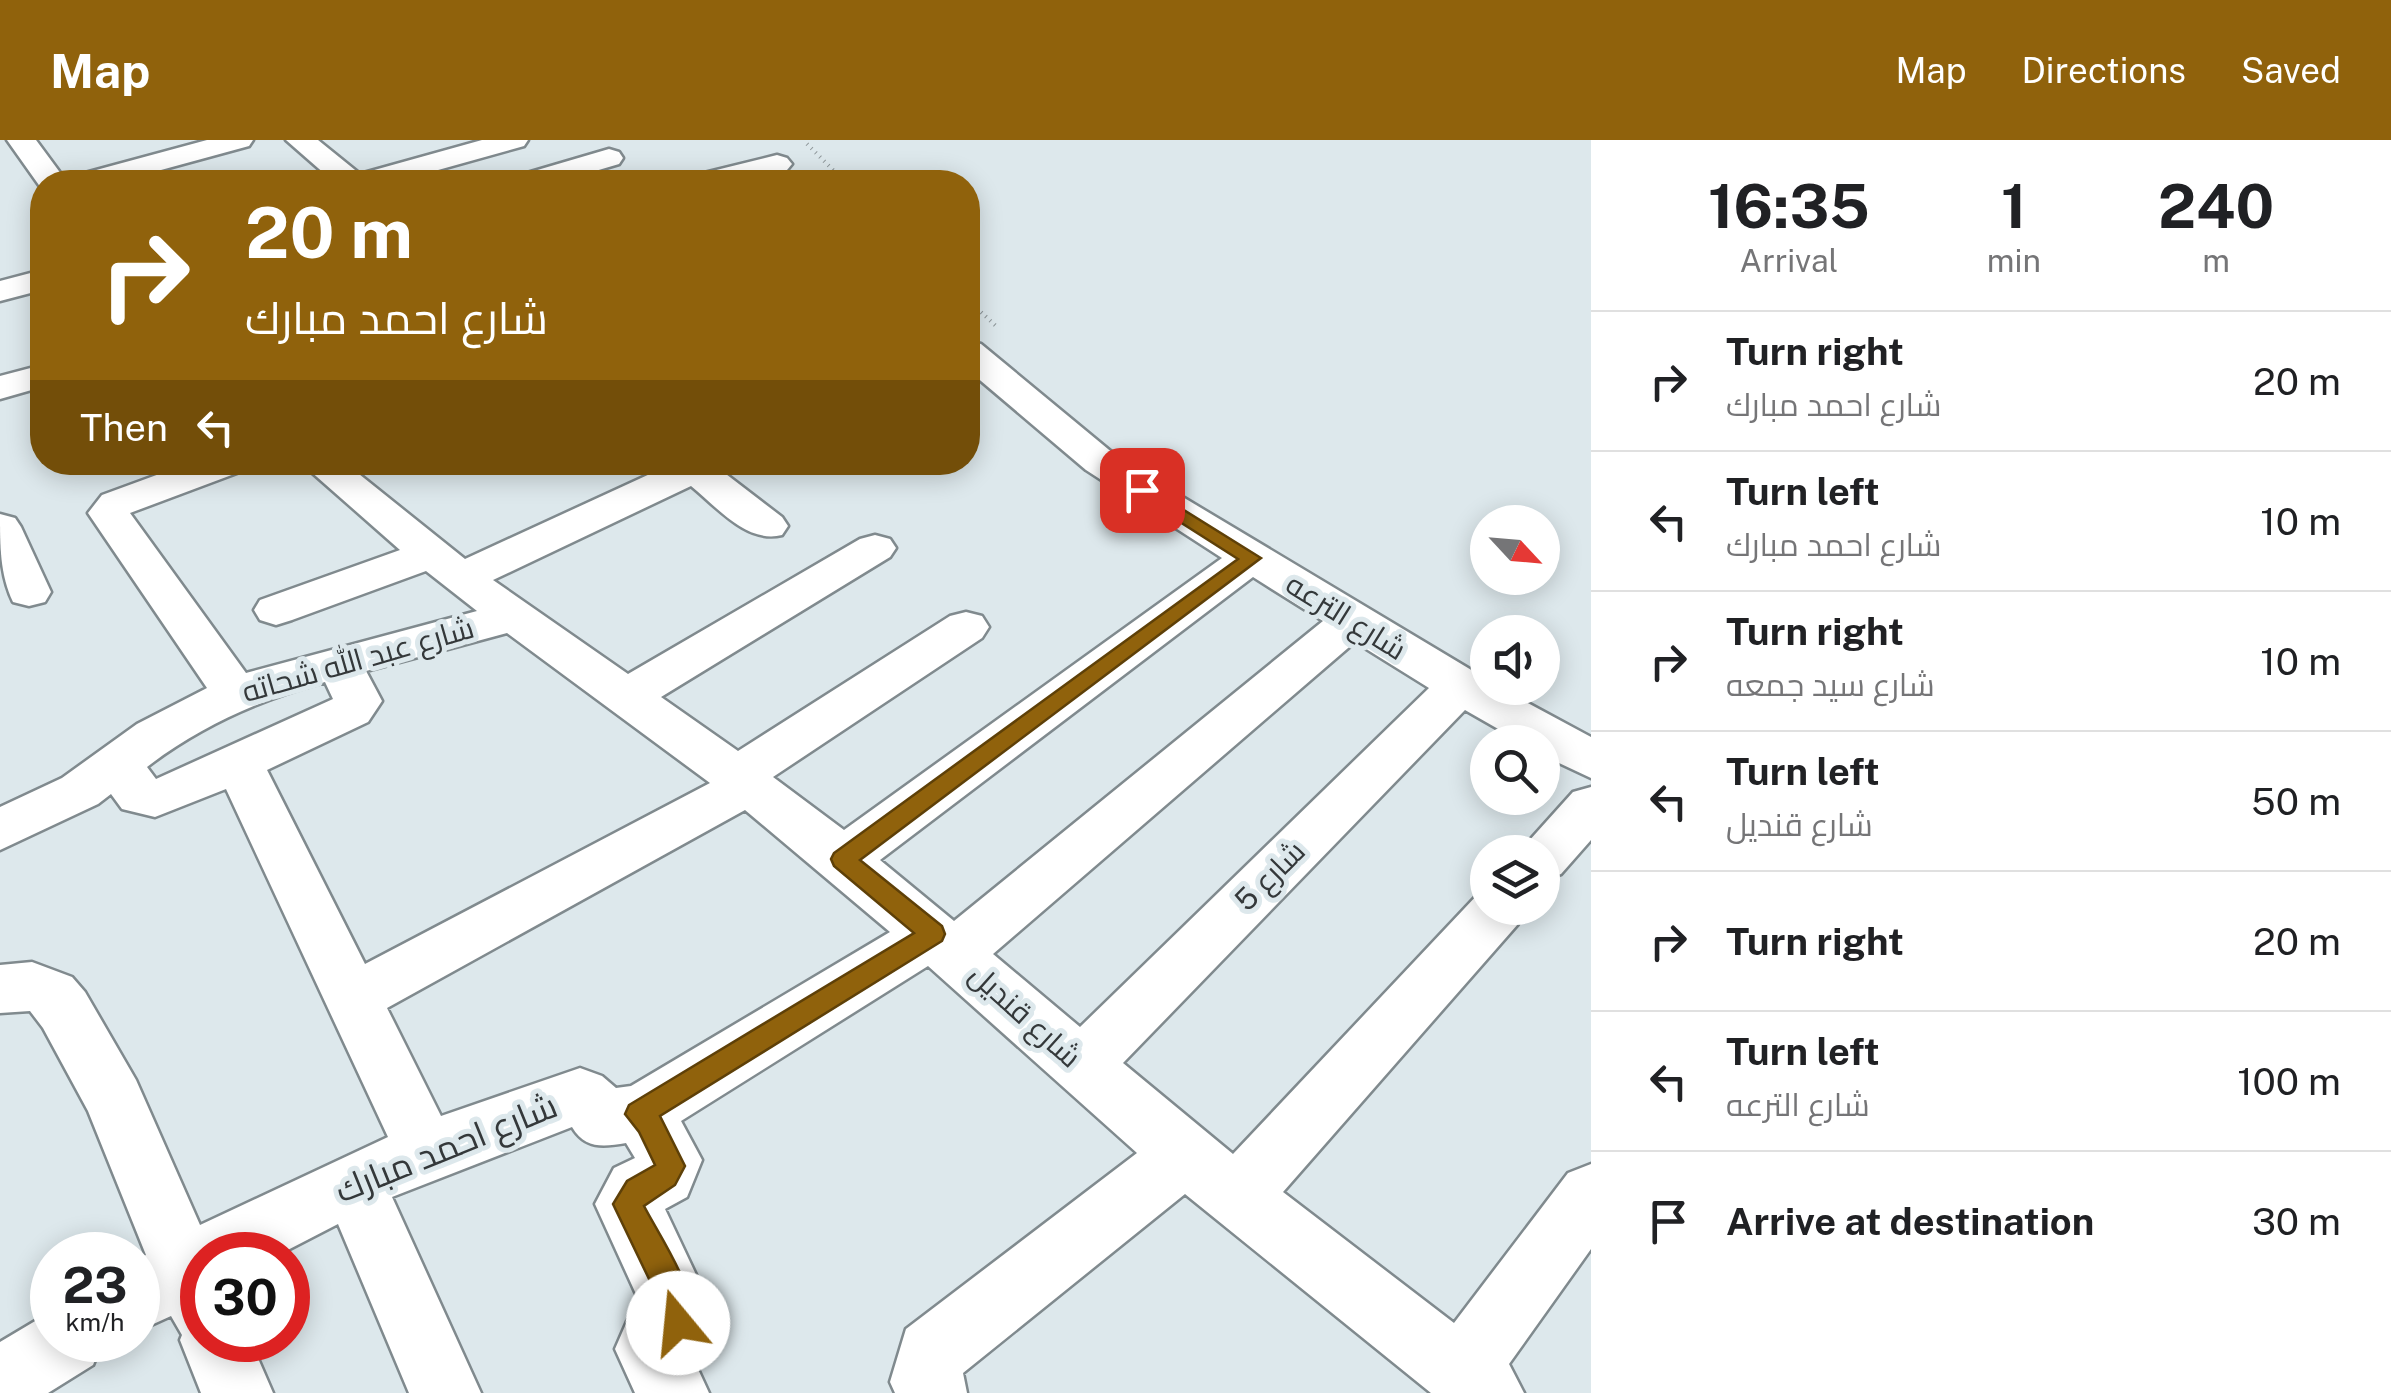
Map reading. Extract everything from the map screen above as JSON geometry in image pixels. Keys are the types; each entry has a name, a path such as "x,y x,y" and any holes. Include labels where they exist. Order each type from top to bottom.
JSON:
{"street":[{"path":"129,170 239,140"},
{"path":"300,140 337,170"},
{"path":"407,170 514,140"},
{"path":"754,140 783,170"},
{"path":"33,142 46,170"},
{"path":"569,170 610,158"},
{"name":"شارع الترعه","path":"982,340 1100,462 1460,686 1591,760"},
{"path":"0,388 30,379"},
{"path":"195,475 116,504 108,513 236,694"},
{"name":"شارع قنديل","path":"348,475 446,566 743,780 843,859 1184,1154 1474,1383"},
{"path":"276,610 446,566 678,475"},
{"path":"711,475 767,526"},
{"path":"0,527 29,592"},
{"path":"626,697 875,548"},
{"path":"843,859 1251,558"},
{"name":"شارع عبد الله شحاته","path":"0,830 80,791 194,713 236,694 512,617"},
{"path":"639,1114 944,944 1352,620"},
{"path":"352,999 743,780 966,627"},
{"path":"116,763 140,796 155,798 238,762 351,710 358,702 340,665"},
{"name":"شارع 5","path":"1080,1066 1460,686"},
{"path":"238,762 426,1151"},
{"path":"1560,840 1591,806"},
{"path":"1236,1197 1484,925"},
{"path":"0,988 32,986 52,994 64,1010 114,1100 180,1261"},
{"name":"شارع احمد مبارك","path":"267,1232 353,1183 426,1151 580,1096 601,1119 639,1114"},
{"path":"639,1114 646,1117 670,1160 664,1176 637,1190 628,1204 680,1313 678,1323 657,1335 650,1349 673,1393"},
{"path":"931,1393 926,1382 931,1354 1184,1154"},
{"path":"353,1183 445,1393"},
{"path":"1474,1383 1591,1195"},
{"path":"0,1382 32,1362"},
{"path":"225,1362 238,1393"}],"path":[{"path":"803,140 833,170"}],"route":[{"path":"678,1323 678,1304 628,1204 637,1190 664,1176 670,1166 650,1123 639,1114 933,934 843,859 1251,558 1142,490"}]}
